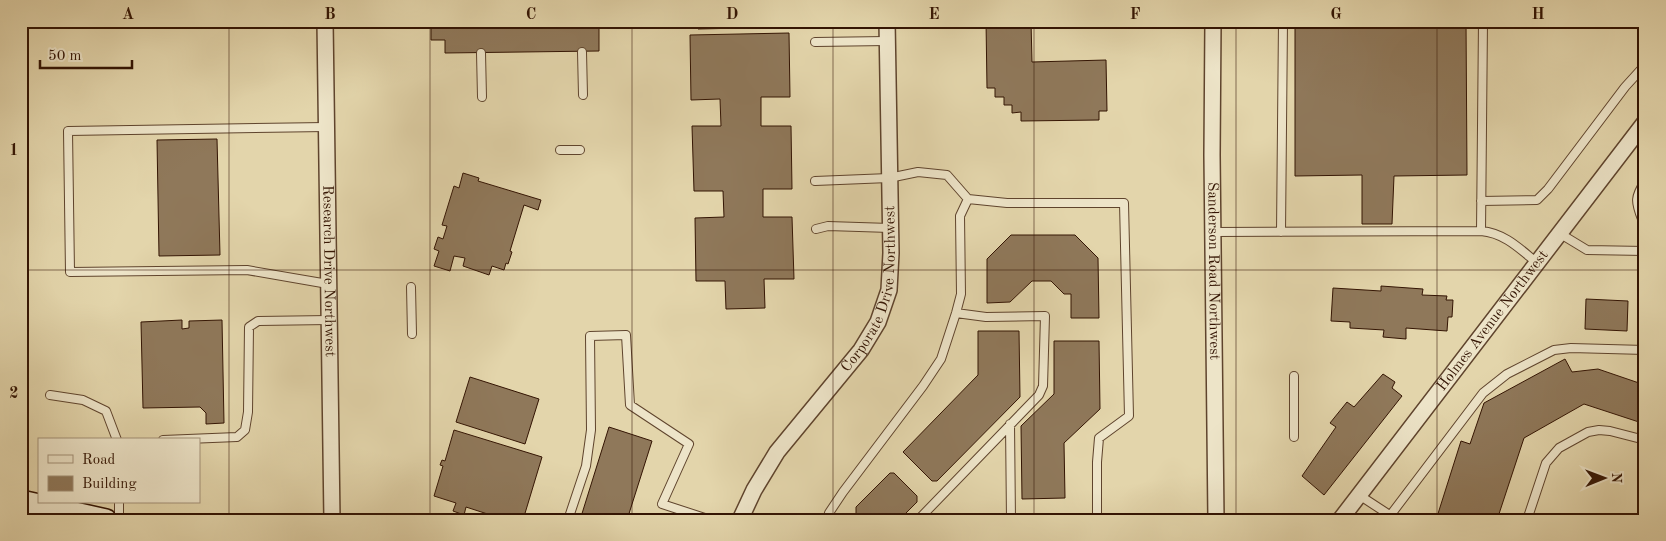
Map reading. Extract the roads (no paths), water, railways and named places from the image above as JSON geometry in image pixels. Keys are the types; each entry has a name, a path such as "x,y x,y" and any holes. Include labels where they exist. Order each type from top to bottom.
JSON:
{"street":[{"name":"Research Drive Northwest","path":"324,21 332,520"},
{"name":"Corporate Drive Northwest","path":"740,520 754,490 777,452 860,350 878,322 889,290 887,21"},
{"name":"Sanderson Road Northwest","path":"1214,21 1213,232 1216,520"},
{"name":"Holmes Avenue Northwest","path":"1340,520 1558,233 1643,126"},
{"path":"21,501 60,515 106,520"}],"lane":[{"path":"1281,232 1283,21"},
{"path":"1481,231 1484,21"},
{"path":"815,42 887,41"},
{"path":"582,52 583,96"},
{"path":"481,53 482,97"},
{"path":"1481,201 1537,200 1548,189 1625,87 1645,65"},
{"path":"326,127 68,131 70,272 247,270 328,284"},
{"path":"560,150 580,150"},
{"path":"815,182 889,178 918,172 947,175 968,199 1007,203 1124,203 1130,416 1099,438 1096,520"},
{"path":"1645,181 1636,194 1637,206 1642,219 1645,219"},
{"path":"827,520 829,512 842,492 923,386 941,359 960,294 960,216 968,199"},
{"path":"816,230 828,226 890,228"},
{"path":"1213,232 1493,232 1508,240 1536,262"},
{"path":"1558,233 1587,250 1645,251"},
{"path":"411,287 412,334"},
{"path":"918,520 1040,395 1043,386 1045,316 986,317 956,313"},
{"path":"200,438 237,437 245,430 248,412 249,327 258,321 329,320"},
{"path":"568,520 586,466 591,430 590,336 626,335 630,405 689,444 662,504 711,520"},
{"path":"1359,495 1388,514 1390,518 1483,393 1507,374 1554,350 1571,348 1645,350"},
{"path":"1294,376 1294,438"},
{"path":"50,395 83,400 106,411 116,438"},
{"path":"1010,424 1011,520"},
{"path":"1527,520 1546,463 1559,448 1588,432 1599,430 1645,440"},
{"path":"119,504 119,520"}]}
